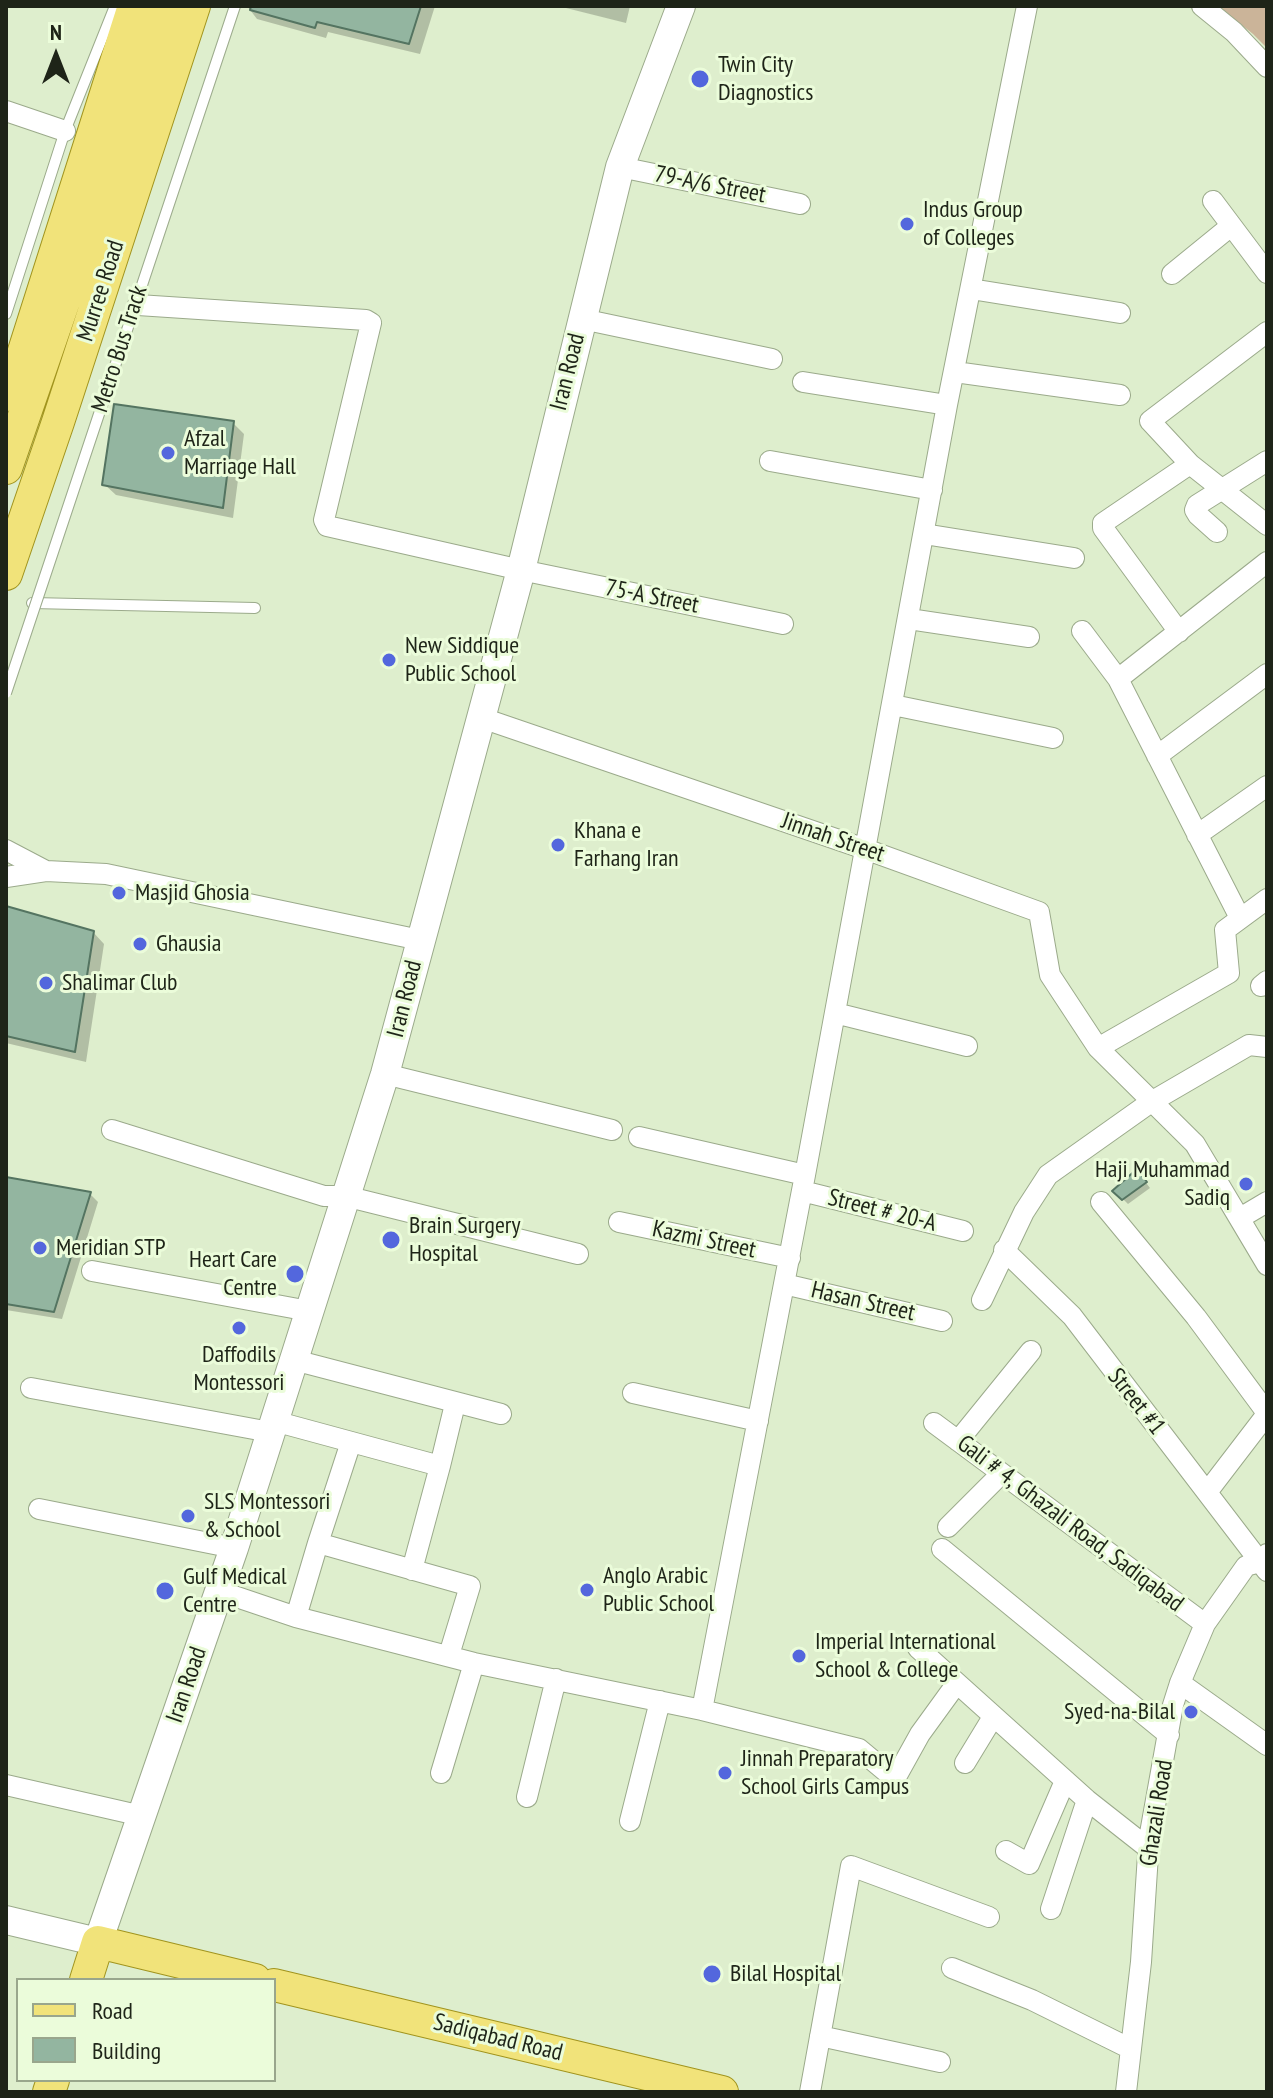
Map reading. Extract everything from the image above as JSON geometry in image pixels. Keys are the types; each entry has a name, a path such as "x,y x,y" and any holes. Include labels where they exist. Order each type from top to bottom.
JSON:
{"main road":[{"path":"6,414 134,6"},
{"name":"Murree Road","path":"6,574 58,422 153,89 166,6"},
{"name":"Murree Road","path":"6,468 153,89 194,6"},
{"path":"28,507 58,473 214,6"},
{"name":"Iran Road","path":"87,1978 234,1548 385,1074 521,570 620,167 681,6"},
{"path":"6,1920 247,1978"},
{"name":"Sadiqabad Road","path":"276,1985 722,2092"}],"street":[{"path":"702,1710 790,1258 947,405 1027,6"},
{"path":"1202,6 1234,32 1267,67"},
{"path":"6,111 65,131"},
{"name":"79-A/6 Street","path":"620,167 800,204"},
{"path":"1213,201 1267,273"},
{"path":"1172,274 1231,226"},
{"path":"971,289 1120,313"},
{"name":"75-A Street","path":"138,305 366,320 371,323 324,523 327,526 783,624"},
{"path":"582,319 772,359"},
{"path":"1267,332 1150,421 1190,464 1267,525"},
{"path":"955,372 1120,395"},
{"path":"803,382 947,405"},
{"path":"770,461 932,490"},
{"path":"1217,532 1195,510 1197,505 1267,461"},
{"path":"1179,632 1103,528 1103,523 1190,464"},
{"path":"924,534 1074,558"},
{"path":"1118,679 1267,562"},
{"path":"909,619 1029,637"},
{"path":"1082,631 1118,679 1240,918"},
{"path":"1157,756 1267,674"},
{"path":"893,705 1053,738"},
{"name":"Jinnah Street","path":"482,718 1039,912 1050,975 1098,1048"},
{"path":"1197,835 1267,786"},
{"path":"6,850 46,871"},
{"path":"6,877 46,871 106,874 420,940"},
{"path":"1267,899 1225,932 1229,973 1098,1048 1195,1144 1267,1265"},
{"path":"835,1013 967,1046"},
{"path":"982,1300 1024,1212 1048,1175 1151,1102 1249,1045 1267,1047"},
{"path":"385,1074 612,1130"},
{"path":"112,1130 324,1196 345,1196 578,1254"},
{"name":"Street # 20-A","path":"639,1137 963,1231"},
{"path":"1101,1202 1196,1317 1267,1413 1208,1491"},
{"path":"1240,1218 1267,1202"},
{"name":"Kazmi Street","path":"619,1222 790,1258"},
{"name":"Street #1","path":"1004,1250 1072,1316 1130,1394 1265,1562"},
{"path":"92,1271 309,1311"},
{"name":"Hasan Street","path":"784,1284 942,1321"},
{"path":"958,1441 1031,1351"},
{"path":"294,1360 501,1414"},
{"path":"31,1388 272,1426 351,1442 440,1466"},
{"path":"633,1393 758,1421"},
{"path":"412,1570 455,1404"},
{"name":"Gali # 4, Ghazali Road, Sadiqabad","path":"934,1423 1205,1624"},
{"path":"296,1617 351,1442"},
{"path":"948,1527 1001,1474"},
{"path":"39,1509 234,1548"},
{"path":"318,1543 470,1586 449,1655"},
{"path":"942,1549 1169,1735"},
{"name":"Ghazali Road","path":"1126,2092 1141,1962 1148,1848 1173,1705 1205,1624 1246,1566 1265,1562"},
{"path":"219,1591 296,1617 474,1663 702,1710 859,1749 895,1779 920,1734 957,1683"},
{"path":"918,1648 1065,1781 1148,1848"},
{"path":"441,1773 474,1663"},
{"path":"527,1797 556,1679"},
{"path":"1180,1683 1267,1745"},
{"path":"630,1821 660,1701"},
{"path":"965,1763 993,1717"},
{"path":"1006,1851 1029,1864 1065,1781"},
{"path":"6,1785 142,1816"},
{"path":"1051,1909 1087,1800"},
{"path":"810,2092 851,1866 989,1917"},
{"path":"952,1968 1032,2000 1131,2049"},
{"path":"820,2036 940,2062"}],"lane":[{"path":"6,314 65,131 115,6"},
{"name":"Metro Bus Track","path":"6,693 235,6"},
{"path":"32,603 255,608"}],"shaded area":[{"path":"1218,6 1267,6 1267,48 1253,34"}],"building":[{"path":"251,6 421,6 409,44 317,22 315,28 250,10"},
{"name":"Afzal Marriage Hall","path":"114,404 234,421 223,508 102,485"},
{"name":"Shalimar Club","path":"6,906 94,931 75,1052 6,1036"},
{"path":"1137,1169 1147,1182 1122,1200 1112,1191"},
{"name":"Meridian STP","path":"6,1177 91,1192 54,1312 6,1304"}],"place":[{"name":"Twin City Diagnostics","path":"700,79"},
{"name":"Indus Group of Colleges","path":"907,224"},
{"name":"Afzal Marriage Hall","path":"168,453"},
{"name":"New Siddique Public School","path":"389,660"},
{"name":"Khana e Farhang Iran","path":"558,845"},
{"name":"Masjid Ghosia","path":"119,893"},
{"name":"Ghausia","path":"140,944"},
{"name":"Shalimar Club","path":"46,983"},
{"name":"Haji Muhammad Sadiq","path":"1246,1184"},
{"name":"Brain Surgery Hospital","path":"391,1240"},
{"name":"Meridian STP","path":"40,1248"},
{"name":"Heart Care Centre","path":"295,1274"},
{"name":"Daffodils Montessori","path":"239,1328"},
{"name":"SLS Montessori & School","path":"188,1516"},
{"name":"Anglo Arabic Public School","path":"587,1590"},
{"name":"Gulf Medical Centre","path":"165,1591"},
{"name":"Imperial International School & College","path":"799,1656"},
{"name":"Syed-na-Bilal","path":"1191,1712"},
{"name":"Jinnah Preparatory School Girls Campus","path":"725,1773"},
{"name":"Bilal Hospital","path":"712,1974"}]}
